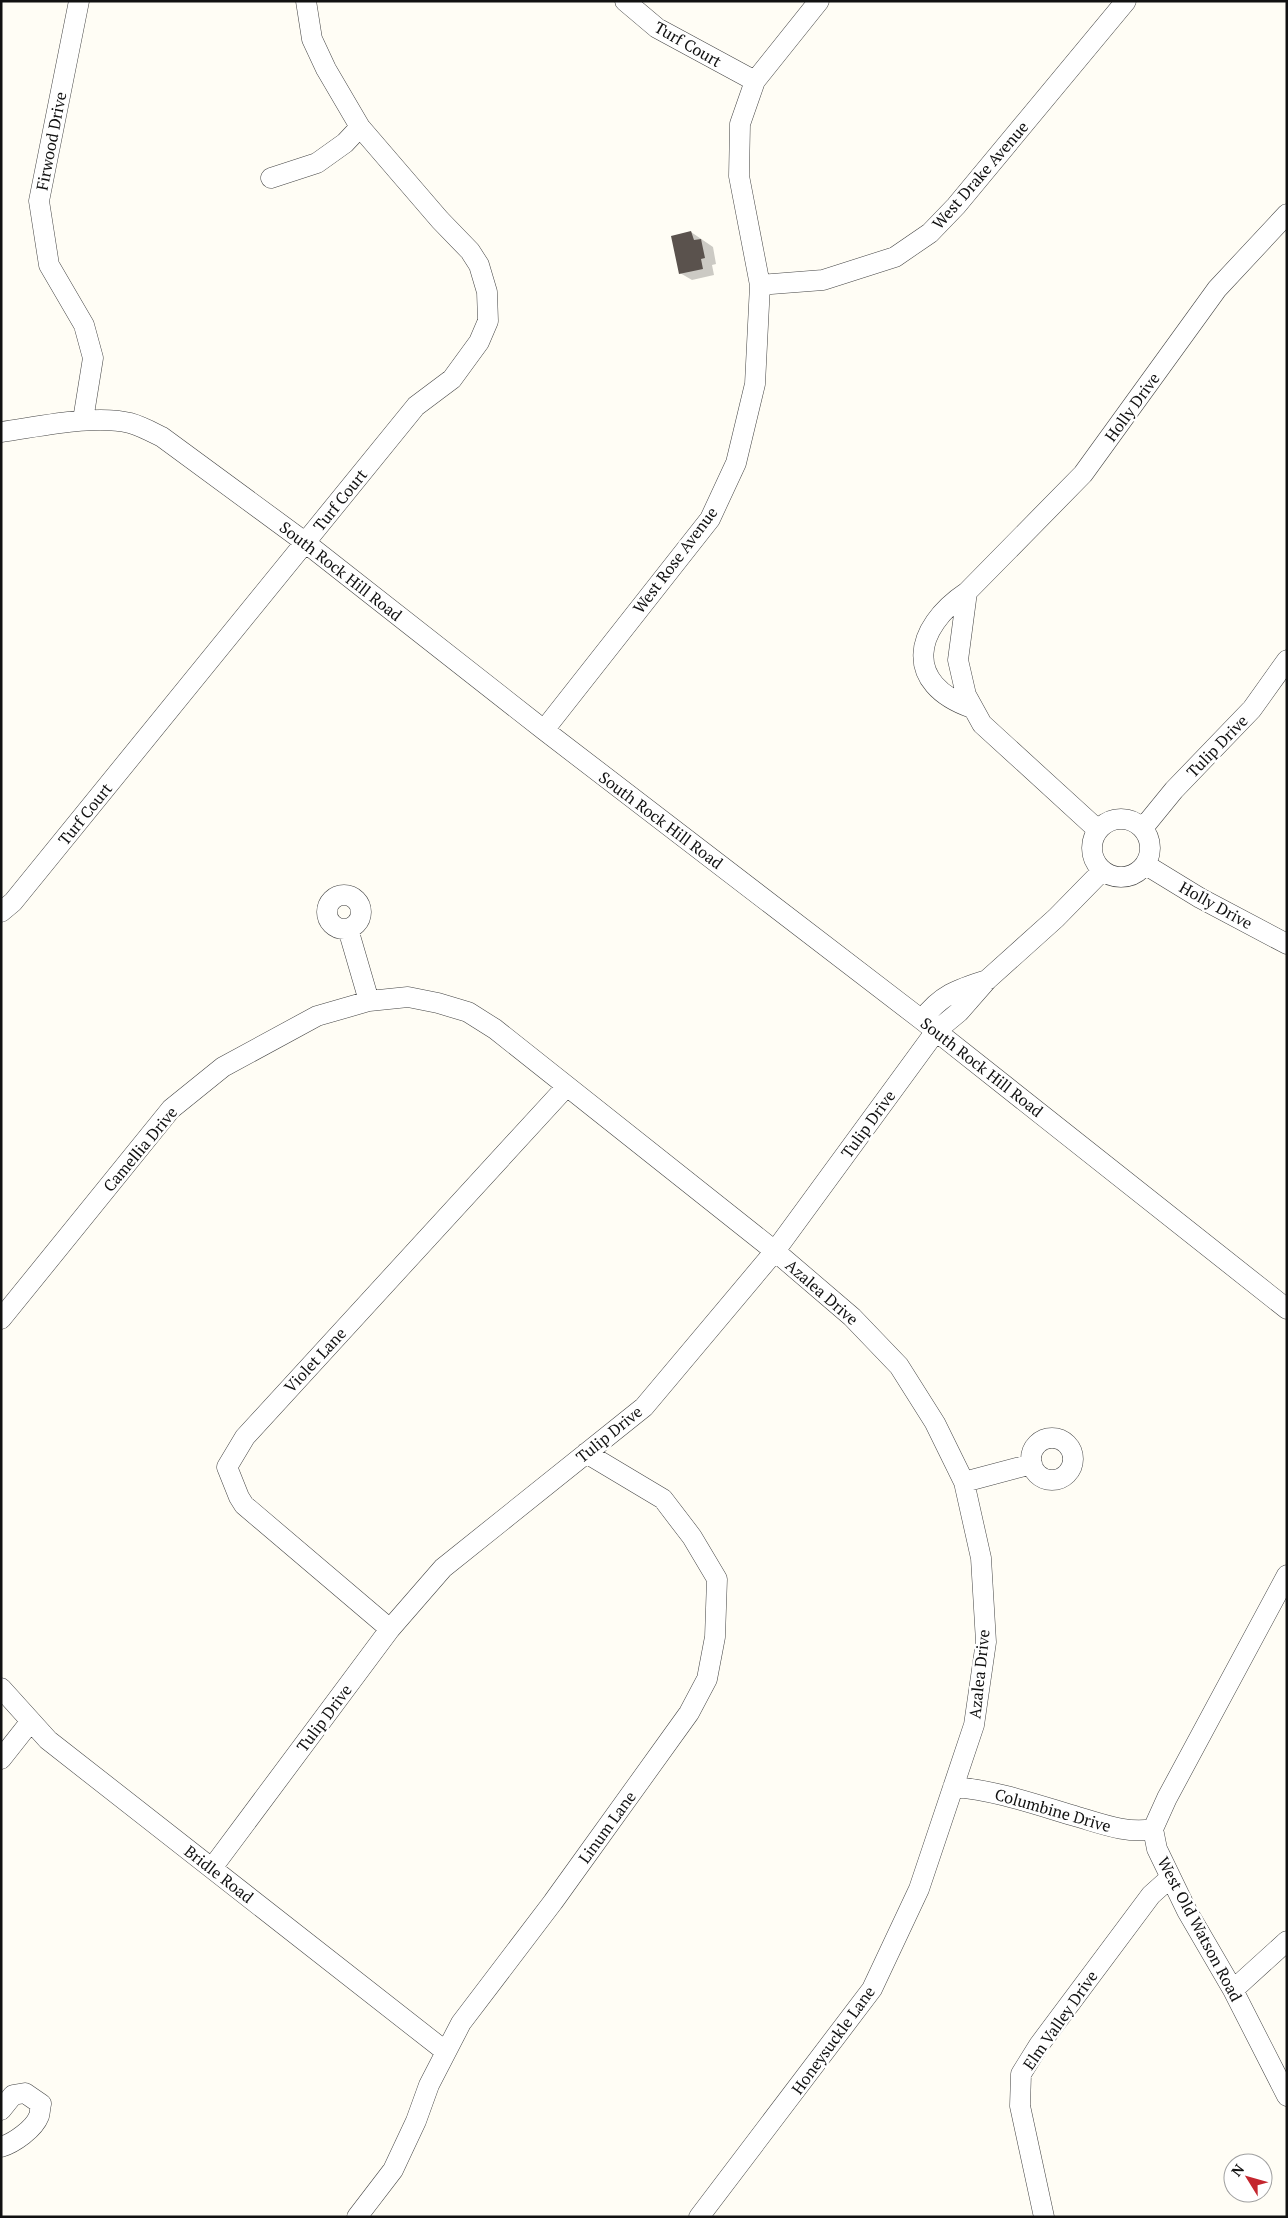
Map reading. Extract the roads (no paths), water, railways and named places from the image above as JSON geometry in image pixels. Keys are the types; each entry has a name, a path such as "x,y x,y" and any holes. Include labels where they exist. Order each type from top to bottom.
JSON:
{"street":[{"name":"Firwood Drive","path":"79,1 39,201 49,265 84,325 93,358 83,420"},
{"name":"Turf Court","path":"1,912 13,902 416,406 452,379 479,342 488,321 487,292 479,265 470,251 440,220 360,127 326,69 312,39 306,1"},
{"name":"Turf Court","path":"626,1 657,28 754,81"},
{"name":"West Rose Avenue","path":"544,730 710,519 736,463 755,384 760,285 739,176 740,124 754,81 818,1"},
{"name":"West Drake Avenue","path":"760,285 823,280 894,257 930,233 956,206 1126,1"},
{"path":"271,178 317,163 345,143 360,127"},
{"name":"Holly Drive","path":"972,708 956,702 940,692 929,680 923,664 927,635 934,623 1083,474 1231,272 1287,214"},
{"name":"South Rock Hill Road","path":"1,432 83,420 129,423 162,436 306,543 544,730 929,1026 1287,1309"},
{"path":"967,592 958,660 966,695 972,708 982,724 1098,830"},
{"name":"Tulip Drive","path":"1143,828 1174,790 1252,708 1287,660"},
{"path":"1125,819 1135,822 1143,828 1151,846 1150,856 1146,865 1139,872 1120,878 1102,871 1093,856 1092,846 1098,830 1115,820 1125,819"},
{"name":"Holly Drive","path":"1146,865 1200,898 1287,944"},
{"name":"Tulip Drive","path":"212,1868 390,1629 443,1568 644,1407 775,1251 929,1026 959,1012 987,980 1056,918 1102,871"},
{"path":"348,928 369,1001"},
{"name":"Azalea Drive","path":"369,1001 408,997 438,1003 468,1012 495,1030 775,1251 852,1317 899,1366 935,1423 964,1482 981,1558 986,1642 974,1725 953,1787"},
{"name":"Camellia Drive","path":"1,1319 171,1109 223,1067 240,1057 317,1016 369,1001"},
{"name":"Violet Lane","path":"390,1629 244,1505 238,1497 227,1467 244,1437 567,1086"},
{"name":"Linum Lane","path":"357,2217 393,2170 416,2120 429,2084 461,2023 553,1902 689,1713 707,1679 715,1637 717,1580 692,1537 663,1499 586,1453"},
{"path":"964,1482 1032,1464"},
{"path":"1153,1829 1167,1798 1287,1575"},
{"name":"Bridle Road","path":"1,1688 48,1740 445,2051"},
{"path":"1,1759 31,1721"},
{"name":"Columbine Drive","path":"953,1787 982,1789 1117,1828 1141,1831 1153,1829"},
{"name":"Honeysuckle Lane","path":"699,2217 872,1989 919,1889 953,1787"},
{"name":"West Old Watson Road","path":"1153,1829 1156,1849 1170,1878 1233,1990 1287,2096"},
{"name":"Elm Valley Drive","path":"1044,2217 1020,2106 1021,2074 1038,2045 1150,1896 1170,1878"},
{"path":"1233,1990 1287,1941"},
{"path":"1,2110 13,2095 25,2093 41,2104 39,2117 28,2130 7,2145 1,2147"}]}
